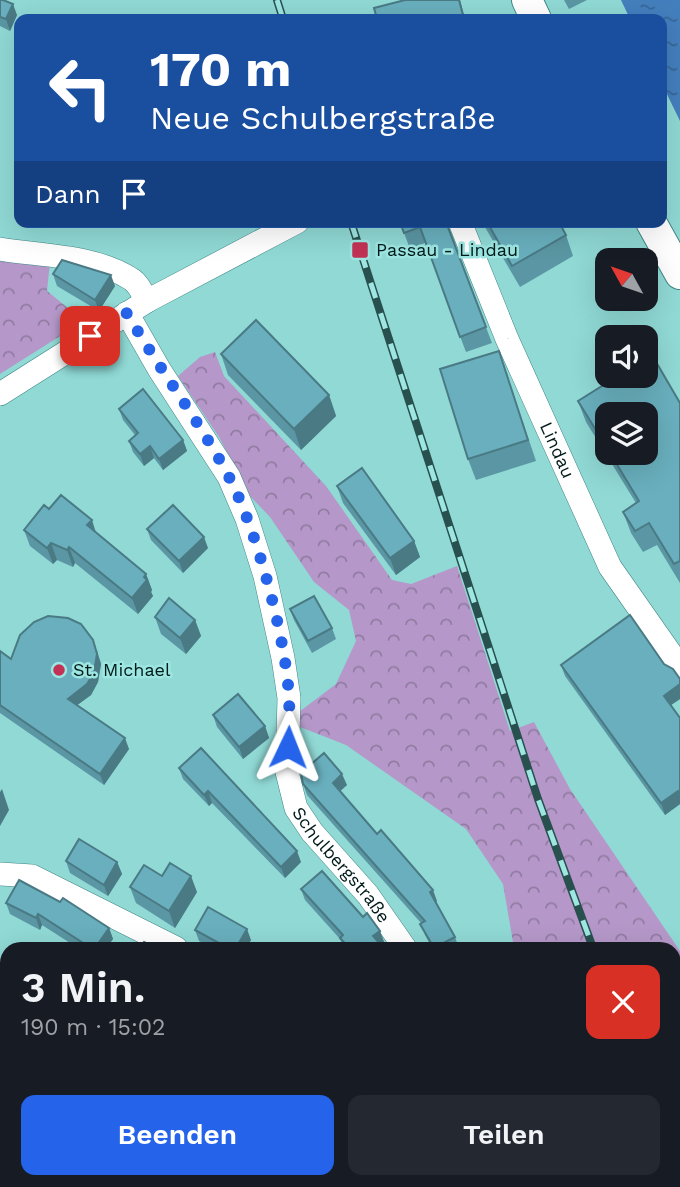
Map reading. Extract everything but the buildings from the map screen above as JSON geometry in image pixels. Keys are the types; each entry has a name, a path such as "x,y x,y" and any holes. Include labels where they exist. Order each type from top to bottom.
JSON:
{"main road":[{"path":"654,228 680,274"}],"street":[{"path":"0,394 127,313 286,228"},
{"name":"Lindau","path":"462,228 507,339 610,567 680,667"},
{"path":"0,249 74,260 114,271 133,280 148,301"},
{"name":"Schulbergstraße","path":"127,313 159,369 229,477 247,519 265,576 283,658 289,698 287,772 296,808 312,832 368,895 401,942"},
{"path":"0,874 32,876 164,942"}],"green space":[{"path":"0,257 50,263 47,291 84,321 0,374"},
{"path":"215,352 224,376 326,486 392,580 411,584 457,566 510,731 534,722 570,789 674,942 513,942 503,884 466,829 346,745 300,727 299,712 336,684 356,641 349,610 314,582 270,517 250,496 219,437 178,376 200,357"}],"water":[{"path":"621,0 680,0 680,121 667,94 667,14 628,14"}],"railway":[{"path":"277,0 281,14"},
{"path":"353,228 538,799 591,942"}],"place":[{"name":"Passau - Lindau","path":"360,250"},
{"name":"St. Michael","path":"59,670"}],"route":[{"path":"90,336 127,313 159,369 211,445 239,496 265,576 283,658 289,698 288,747"}]}
